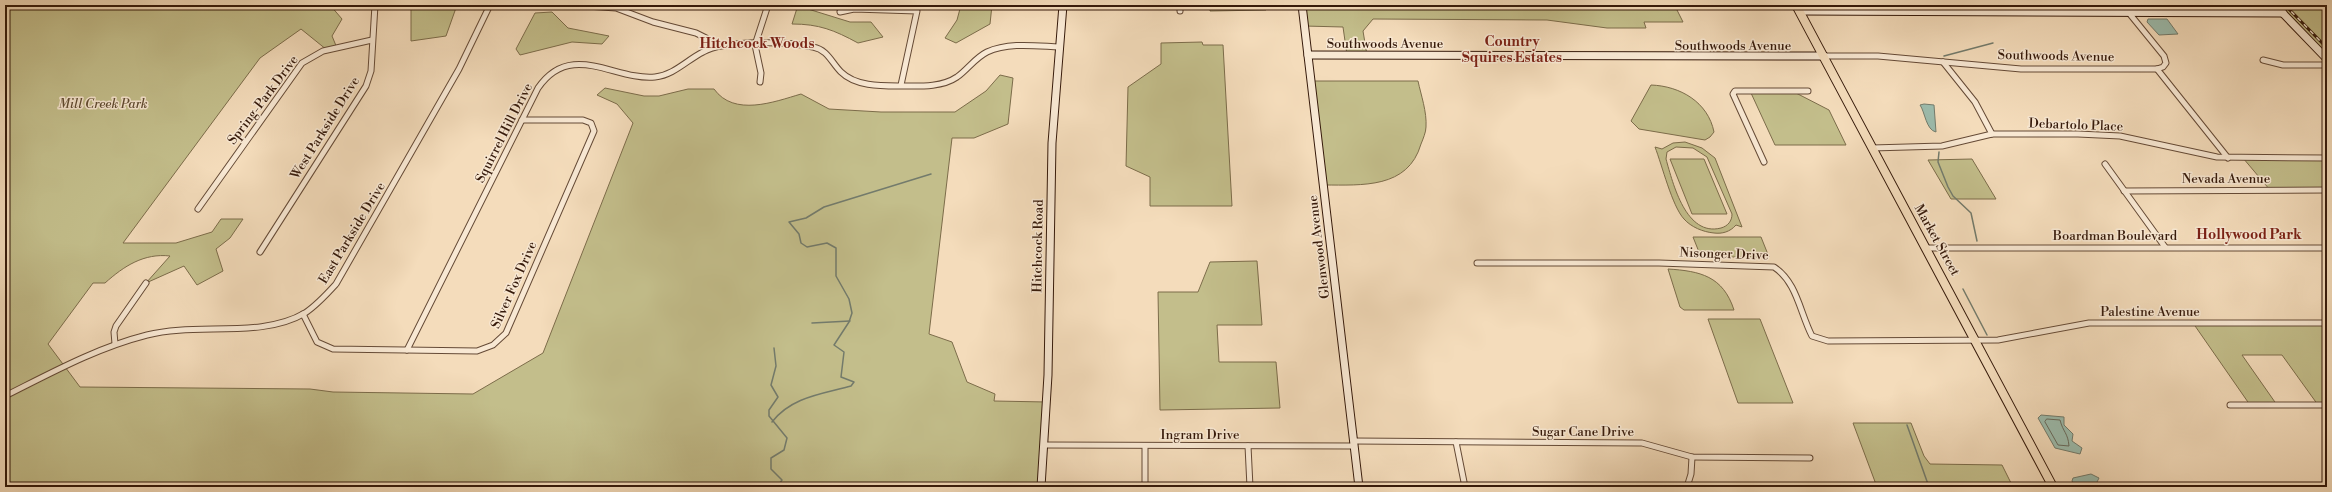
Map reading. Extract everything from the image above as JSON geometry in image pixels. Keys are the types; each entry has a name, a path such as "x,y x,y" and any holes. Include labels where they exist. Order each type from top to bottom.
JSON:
{"main road":[{"name":"Market Street","path":"1798,8 2053,487"}],"street":[{"name":"West Parkside Drive","path":"260,252 366,86 371,71 375,5"},
{"name":"East Parkside Drive","path":"5,396 82,358 115,344 178,329 265,327 303,314 322,300 336,284 459,69 490,5"},
{"path":"760,82 761,67 756,56 755,45 768,5"},
{"name":"Hitchcock Road","path":"1041,487 1048,364 1052,143 1063,5"},
{"path":"1180,5 1180,11"},
{"name":"Glenwood Avenue","path":"1302,5 1359,487"},
{"path":"1994,5 1999,12"},
{"path":"2123,5 2166,61 2165,66 2157,69 2228,158"},
{"path":"2275,5 2327,59"},
{"path":"587,6 616,8 658,24 696,32 706,38 712,48"},
{"path":"1798,8 1999,12 2283,13"},
{"path":"840,12 854,9 917,10 901,85"},
{"name":"Spring-Park Drive","path":"198,209 302,63 323,51 372,40"},
{"name":"Squirrel Hill Drive","path":"407,350 541,83 561,69 581,64 595,64 638,77 657,77 677,71 700,53 712,48 727,45 755,45 815,48 830,55 841,72 852,80 868,84 933,85 952,80 964,73 979,57 1000,48 1016,46 1059,47"},
{"name":"Southwoods Avenue","path":"1308,55 1878,56 2021,69 2157,69"},
{"path":"2263,60 2283,65 2327,65"},
{"path":"1943,62 1975,102 1992,134"},
{"path":"1764,162 1734,94 1735,91 1808,91"},
{"name":"Silver Fox Drive","path":"303,314 314,337 327,348 339,350 477,350 497,343 506,333 594,131 591,123 583,120 522,120"},
{"name":"Debartolo Place","path":"1872,148 1942,146 1992,134 2114,135 2147,141 2190,152 2228,158 2327,158"},
{"path":"2105,164 2165,248"},
{"name":"Nevada Avenue","path":"2124,190 2327,190"},
{"name":"Boardman Boulevard","path":"1926,248 2327,248"},
{"name":"Nisonger Drive","path":"1477,263 1769,266 1778,268 1783,273 1809,332 1819,340 1975,340"},
{"path":"115,344 114,332 116,326 146,283"},
{"name":"Palestine Avenue","path":"1975,340 2016,338 2054,327 2077,324 2327,323"},
{"path":"2230,405 2327,405"},
{"path":"1456,442 1465,487"},
{"name":"Sugar Cane Drive","path":"1354,444 1456,442 1642,443 1658,446 1692,457 1810,458"},
{"name":"Ingram Drive","path":"1044,445 1248,446 1354,444"},
{"path":"1145,446 1145,487"},
{"path":"1248,446 1250,487"},
{"path":"1687,487 1691,474 1692,457"}],"green space":[{"name":"Mill Creek Park","path":"5,5 330,5 342,19 332,36 337,48 327,50 301,29 260,58 123,243 176,243 212,232 221,219 243,219 230,238 216,249 223,271 197,285 184,266 146,283 170,256 152,257 135,262 127,266 105,283 93,283 48,344 80,387 310,389 333,392 473,394 543,353 633,123 617,104 597,95 605,88 644,96 659,96 688,89 714,89 722,98 732,103 743,105 755,105 779,101 801,94 829,109 881,112 955,112 986,91 1000,75 1013,78 1008,124 974,138 952,138 929,334 952,342 967,382 995,394 994,401 1047,402 1041,487 5,487"},
{"path":"411,5 457,5 446,36 411,41"},
{"path":"798,5 809,5 808,9 850,22 871,22 883,37 858,43 826,29 810,25 792,24"},
{"path":"961,5 992,5 990,24 956,43 945,38 957,20"},
{"path":"1210,5 1266,5 1266,10 1210,11"},
{"path":"1665,5 1676,8 1683,22 1644,22 1646,28 1607,28 1547,20 1373,19 1363,31 1367,55 1347,55 1343,27 1304,26 1302,6"},
{"path":"2275,5 2327,5 2327,59"},
{"path":"552,12 568,28 609,36 602,44 572,42 520,55 516,49 535,13"},
{"path":"1202,42 1203,45 1223,45 1232,206 1150,206 1150,177 1126,166 1128,87 1161,64 1161,43"},
{"path":"1311,81 1418,81 1425,110 1426,129 1415,159 1406,169 1395,177 1382,181 1368,184 1324,185"},
{"path":"1651,85 1662,86 1682,92 1699,104 1711,121 1714,132 1710,137 1705,140 1639,129 1631,121"},
{"path":"1751,93 1796,93 1829,110 1846,145 1775,145"},
{"path":"1685,142 1702,148 1715,158 1742,227 1736,225 1726,232 1710,232 1694,227 1684,219 1675,205 1655,147 1662,149 1673,143","holes":["1676,147 1693,148 1707,157 1732,214 1728,225 1721,228 1709,229 1699,225 1690,217 1677,194 1666,159 1667,152"]},
{"path":"2243,158 2327,158 2327,190 2270,190"},
{"path":"1670,159 1704,159 1727,214 1692,214"},
{"path":"1972,159 1996,199 1951,199 1928,160"},
{"path":"1693,237 1761,237 1769,257 1701,257"},
{"path":"1257,261 1262,325 1217,325 1219,362 1276,362 1280,408 1160,410 1158,292 1198,292 1210,262"},
{"path":"1668,269 1690,271 1709,278 1724,290 1734,310 1684,310 1680,307"},
{"path":"1708,319 1760,319 1793,403 1738,403"},
{"path":"2193,323 2327,323 2327,405 2318,405 2282,355 2242,355 2277,405 2250,405"},
{"path":"1853,423 1911,423 1924,456 1930,464 2002,465 2013,487 1877,487"}],"water":[{"path":"2148,19 2167,19 2178,34 2159,35 2147,22"},
{"path":"1920,105 1934,105 1936,132 1930,128 1926,120"},
{"path":"2041,415 2064,417 2064,425 2073,434 2072,441 2082,448 2080,454 2055,448 2038,418"},
{"path":"2091,474 2099,478 2097,482 2100,487 2075,487 2072,481 2073,478"}],"waterway":[{"path":"1944,56 1993,43"},
{"path":"1939,152 1938,162 1948,187 1953,196 1971,213 1977,241"},
{"path":"849,321 852,313 849,299 836,276 836,248 827,243 807,247 801,243 799,234 789,222 806,218 824,207 931,174"},
{"path":"1963,289 1987,335"},
{"path":"773,421 788,407 798,402 818,394 851,386 854,382 841,377 844,352 834,345 849,321"},
{"path":"812,323 849,321"},
{"path":"773,421 769,416 769,410 778,397 771,385 776,366 774,348"},
{"path":"773,421 787,438 784,450 771,458 771,469 782,480 777,487"},
{"path":"1907,425 1929,487"},
{"path":"1018,487 1025,484"}],"railway":[{"path":"2285,5 2327,48"}],"district":[{"name":"Hitchcock Woods","path":"757,44"},
{"name":"Country Squires Estates","path":"1512,50"},
{"name":"Hollywood Park","path":"2249,235"}]}
